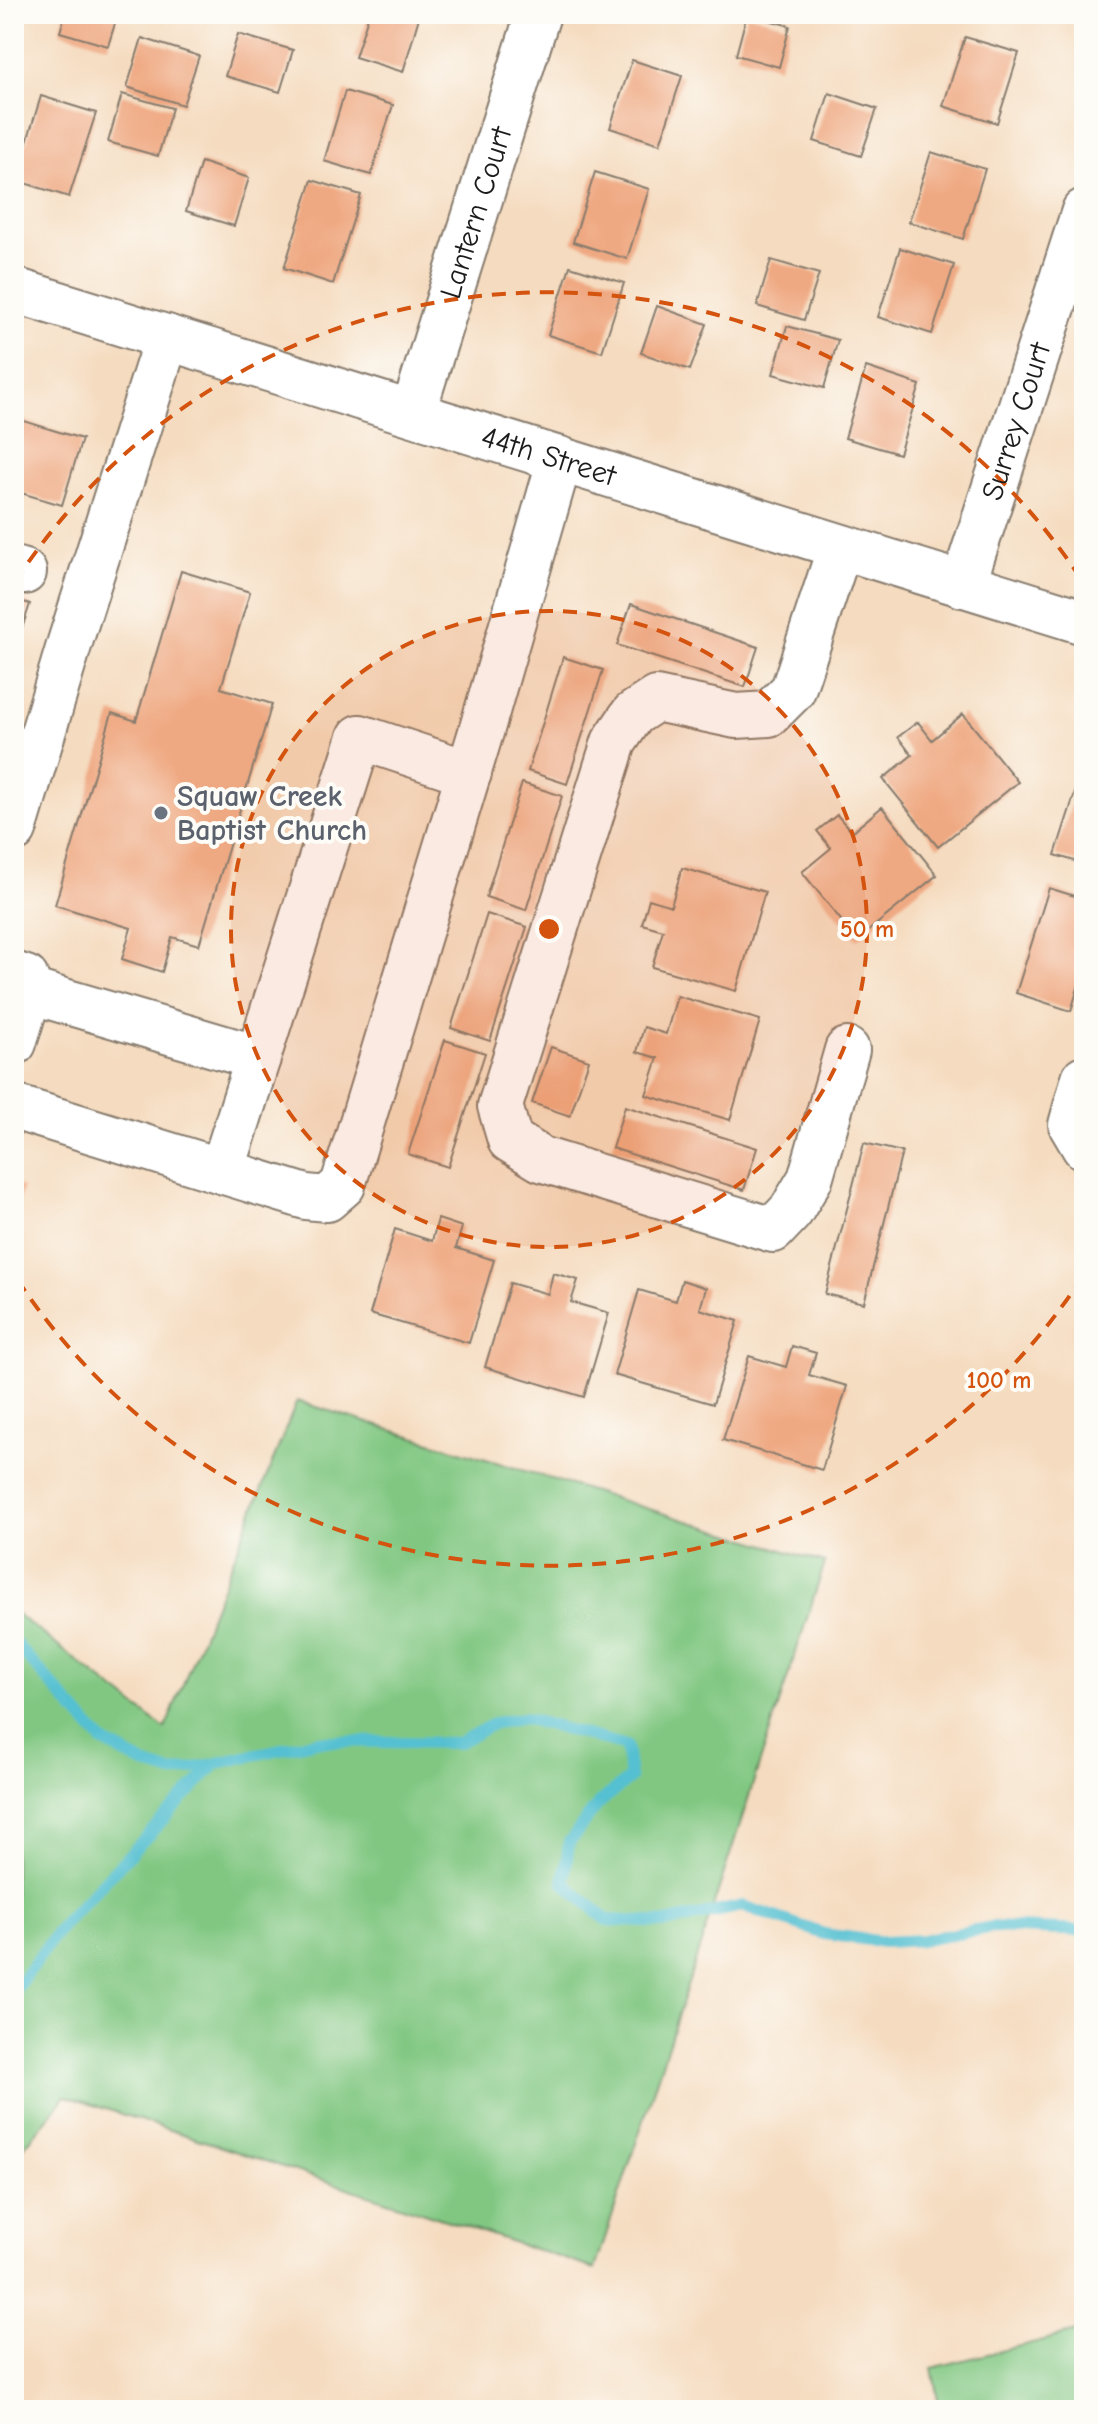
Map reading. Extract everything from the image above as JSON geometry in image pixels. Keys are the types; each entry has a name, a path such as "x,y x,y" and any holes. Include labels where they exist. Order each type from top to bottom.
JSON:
{"street":[{"name":"Lantern Court","path":"413,413 538,14"},
{"name":"Surrey Court","path":"963,585 1084,211"},
{"name":"44th Street","path":"14,290 1084,622"},
{"path":"14,830 167,337"},
{"path":"14,1107 306,1197 327,1199 343,1185 469,773 560,459"},
{"path":"840,547 793,690 769,714 736,716 656,699 633,714 614,742 500,1106 510,1140 541,1159 773,1230 791,1211 810,1179 847,1050"},
{"path":"222,1171 360,737 469,773"},
{"path":"14,1043 22,982 258,1058"},
{"path":"1084,1078 1071,1125 1084,1147"}],"green space":[{"path":"297,1401 825,1563 595,2269 66,2096 14,2159 14,1612 165,1729"},
{"path":"1084,2330 1084,2410 940,2410 932,2368"}],"building":[{"path":"65,14 118,14 108,46 60,32"},
{"path":"369,14 420,14 403,72 355,57"},
{"path":"747,14 790,26 779,67 736,55"},
{"path":"238,34 293,50 280,92 225,76"},
{"path":"965,37 1019,53 997,123 943,106"},
{"path":"142,38 199,56 183,105 127,87"},
{"path":"632,60 682,76 660,144 610,128"},
{"path":"345,91 393,105 371,175 324,161"},
{"path":"829,93 877,109 861,156 814,141"},
{"path":"122,94 172,108 158,156 108,142"},
{"path":"41,96 96,113 69,197 15,180"},
{"path":"931,152 985,169 963,239 909,222"},
{"path":"201,162 249,178 234,226 186,211"},
{"path":"595,172 649,189 627,259 573,242"},
{"path":"312,180 361,195 333,284 284,268"},
{"path":"900,248 954,265 932,334 878,317"},
{"path":"771,260 819,274 804,320 757,306"},
{"path":"570,266 624,283 602,352 548,335"},
{"path":"657,306 707,324 690,370 641,353"},
{"path":"787,326 838,340 824,388 773,374"},
{"path":"866,367 920,385 899,454 845,438"},
{"path":"14,418 82,439 62,505 14,491"},
{"name":"Squaw Creek Baptist Church","path":"181,571 250,592 221,688 272,704 199,945 172,937 162,972 122,959 131,928 55,905 112,713 136,721"},
{"path":"14,599 30,604 15,650 14,650"},
{"path":"631,604 758,647 745,687 617,645"},
{"path":"563,657 603,670 567,784 528,771"},
{"path":"963,714 1018,782 938,847 883,779 912,755 898,737 918,722 932,740"},
{"path":"1084,768 1084,864 1055,855"},
{"path":"522,783 562,796 526,910 486,897"},
{"path":"882,807 937,875 857,940 802,872 831,848 817,831 837,815 852,832"},
{"path":"682,868 765,892 736,991 652,967 663,930 642,924 649,899 671,906"},
{"path":"1049,888 1084,899 1084,968 1071,1011 1016,993"},
{"path":"487,914 527,927 490,1041 451,1028"},
{"path":"677,996 760,1020 730,1120 646,1095 658,1058 637,1052 644,1027 666,1034"},
{"path":"445,1040 485,1053 448,1167 408,1154"},
{"path":"551,1047 589,1060 570,1116 532,1103"},
{"path":"625,1106 757,1148 744,1190 612,1148"},
{"path":"864,1143 902,1152 864,1303 825,1294"},
{"path":"14,1184 23,1187 15,1213 14,1212"},
{"path":"438,1219 462,1227 456,1248 494,1260 469,1343 370,1314 395,1229 432,1241"},
{"path":"553,1273 578,1280 571,1302 609,1313 584,1397 485,1367 510,1283 548,1294"},
{"path":"682,1280 706,1288 700,1309 738,1321 713,1404 614,1375 639,1290 676,1301"},
{"path":"792,1346 816,1353 809,1375 847,1386 822,1470 723,1440 749,1356 786,1367"}],"waterway":[{"path":"14,1642 102,1741 144,1764 173,1773 317,1741 458,1743 495,1723 524,1718 626,1746 630,1778 599,1803 569,1842 564,1883 607,1920 665,1923 743,1906 824,1934 884,1942 923,1940 992,1927 1084,1931"},
{"path":"14,1991 63,1924 216,1764"}],"place":[{"name":"Squaw Creek Baptist Church","path":"161,813"}]}
